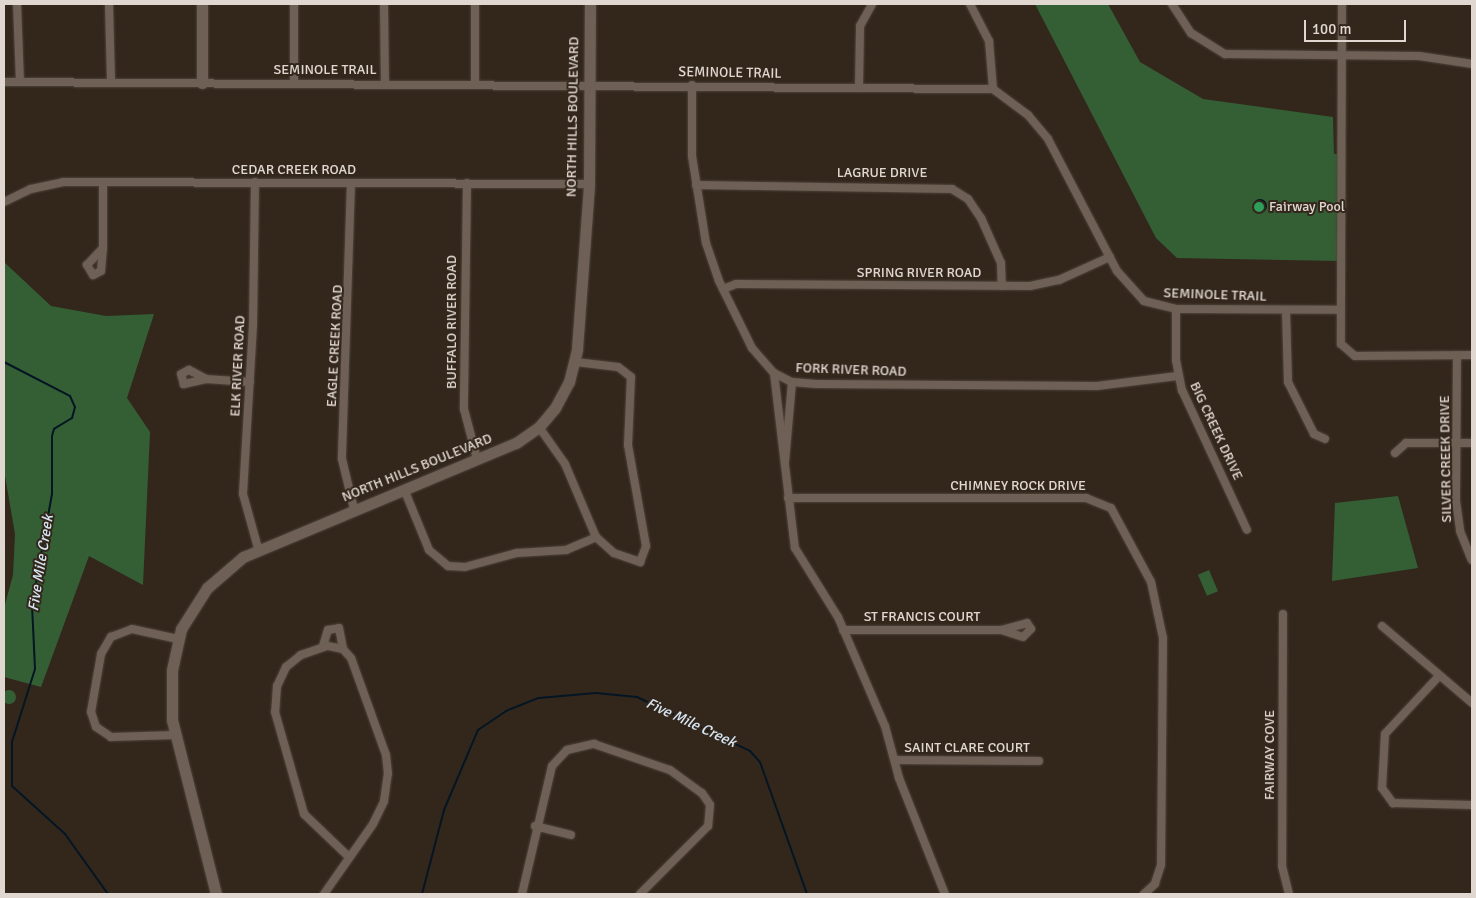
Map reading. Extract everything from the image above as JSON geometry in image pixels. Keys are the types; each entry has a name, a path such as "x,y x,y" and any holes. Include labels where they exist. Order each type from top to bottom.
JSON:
{"street":[{"path":"17,4 20,82"},
{"path":"109,4 111,82"},
{"path":"202,4 202,83"},
{"path":"294,4 294,82"},
{"path":"384,4 385,83"},
{"path":"475,4 475,84"},
{"name":"NORTH HILLS BOULEVARD","path":"216,894 175,735 172,684 178,639 190,611 214,580 258,548 516,443 539,427 565,392 575,362 589,184 590,4"},
{"path":"859,86 860,26 872,4"},
{"path":"970,4 989,41 993,89"},
{"path":"1172,4 1197,38 1225,54 1419,56 1472,64"},
{"path":"1342,4 1341,310 1343,348 1352,355 1364,356 1472,355"},
{"name":"SEMINOLE TRAIL","path":"4,82 589,84 993,89 1021,108 1048,139 1110,257 1138,297 1176,309 1341,310"},
{"name":"FORK RIVER ROAD","path":"692,85 696,185 706,243 723,289 752,348 774,374 792,382 1097,386 1177,376"},
{"path":"103,182 103,248"},
{"name":"CEDAR CREEK ROAD","path":"4,202 49,184 103,182 589,184"},
{"name":"ELK RIVER ROAD","path":"255,182 250,382 243,494 258,548"},
{"name":"EAGLE CREEK ROAD","path":"352,183 342,459 354,509"},
{"name":"BUFFALO RIVER ROAD","path":"467,183 464,410 477,459"},
{"name":"LAGRUE DRIVE","path":"696,185 952,189 968,199 981,218 999,258 1002,286"},
{"name":"SPRING RIVER ROAD","path":"723,289 736,284 1002,286 1059,280 1110,257"},
{"name":"BIG CREEK DRIVE","path":"1176,309 1177,376 1248,530"},
{"path":"1286,310 1288,382 1314,434 1325,439"},
{"name":"SILVER CREEK DRIVE","path":"1457,355 1458,519 1472,560"},
{"path":"539,427 564,464 596,537 608,550 638,562 645,556 646,539 628,445 631,377 618,367 575,362"},
{"path":"774,374 777,428 785,462 795,548 826,593 885,726 895,760 945,894"},
{"path":"206,379 250,382"},
{"path":"785,462 790,454 792,382"},
{"path":"1395,453 1406,443 1472,443"},
{"path":"404,489 429,550 452,567 517,553 566,550 596,537"},
{"name":"CHIMNEY ROCK DRIVE","path":"788,498 1086,498 1110,508 1151,582 1163,638 1161,865 1155,884 1144,894"},
{"name":"FAIRWAY COVE","path":"1283,614 1282,866 1289,894"},
{"path":"1382,626 1393,631 1439,676 1472,703"},
{"path":"323,646 328,630 338,628 343,650 360,682 388,774 380,810 324,894"},
{"path":"175,735 111,737 96,726 91,712 101,654 111,637 132,629 178,639"},
{"name":"ST FRANCIS COURT","path":"843,630 1001,630"},
{"path":"343,650 323,646 286,667 277,686 275,712 304,814 350,857"},
{"path":"1439,676 1385,734 1382,788 1393,803 1472,805"},
{"path":"522,894 536,826 552,766 576,746 617,749 681,777 709,803 710,823 640,894"},
{"name":"SAINT CLARE COURT","path":"895,760 1039,761"},
{"path":"536,826 571,835"}],"green space":[{"path":"1035,4 1108,4 1140,62 1203,99 1333,117 1334,154 1343,154 1341,261 1177,258 1156,238"},
{"path":"4,262 51,306 106,316 154,314 127,398 150,432 143,585 89,556 41,687 4,677 4,608 13,575 15,534 4,470"},
{"path":"1398,496 1418,568 1332,581 1335,503"},
{"path":"1209,570 1218,591 1207,596 1198,575"},
{"path":"6,690 12,690 16,697 12,704 6,704 2,700 2,694"}],"water":[{"name":"Fairway Pool","path":"1257,199 1263,199 1267,206 1263,213 1257,213 1253,209 1253,203"}],"waterway":[{"name":"Five Mile Creek","path":"4,362 70,396 75,407 72,418 54,429 52,436 52,494 32,605 35,669 12,742 12,786 65,834 108,894"},
{"name":"Five Mile Creek","path":"422,894 444,810 478,730 506,711 539,698 596,693 637,697 750,751 760,762 807,894"}],"place":[{"name":"Fairway Pool","path":"1259,207"}]}
